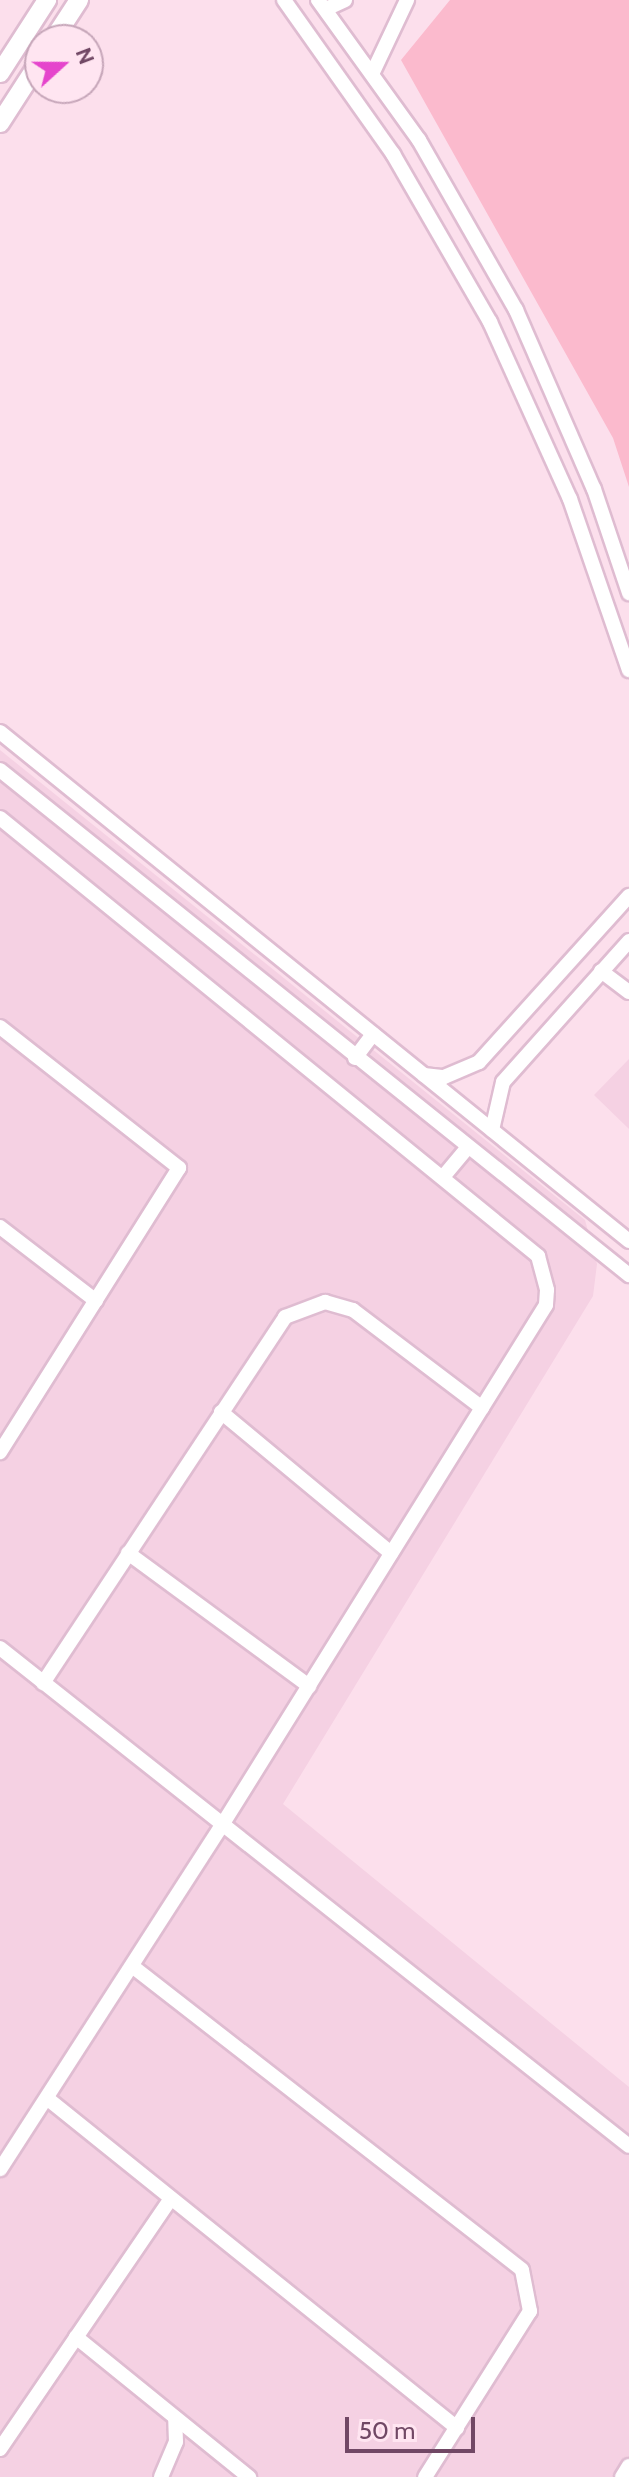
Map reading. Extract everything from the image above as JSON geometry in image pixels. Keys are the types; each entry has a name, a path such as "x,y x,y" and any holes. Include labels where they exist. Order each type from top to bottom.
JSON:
{"street":[{"path":"0,73 47,0"},
{"path":"63,24 79,0"},
{"path":"284,0 393,154 490,322 570,499 629,670"},
{"path":"345,0 322,5 373,72 516,310 589,476 629,593"},
{"path":"373,72 407,0"},
{"path":"0,123 24,86"},
{"path":"0,732 629,1241"},
{"path":"0,770 629,1275"},
{"path":"0,818 538,1256 547,1278 546,1305 224,1822 0,2169"},
{"path":"424,1075 444,1077 479,1062 629,896"},
{"path":"492,1130 503,1082 629,941"},
{"path":"601,971 629,992"},
{"path":"0,1027 179,1168 96,1301 4,1435 0,1452"},
{"path":"355,1058 373,1034"},
{"path":"443,1177 468,1147"},
{"path":"515,1184 531,1163"},
{"path":"0,1227 96,1301"},
{"path":"43,1683 285,1317 325,1302 353,1310 482,1408"},
{"path":"221,1412 391,1553"},
{"path":"128,1553 309,1686"},
{"path":"0,1648 224,1822 629,2146"},
{"path":"132,1966 522,2270 530,2311 425,2477"},
{"path":"48,2099 457,2428"},
{"path":"0,2449 170,2200"},
{"path":"76,2337 249,2477"},
{"path":"161,2477 176,2442 175,2418"},
{"path":"622,2477 629,2466"}],"shaded area":[{"path":"0,750 585,1220 597,1264 593,1296 283,1804 629,2087 629,2477 0,2477"},
{"path":"629,1059 629,1129 594,1095"}],"sand":[{"path":"450,0 629,0 629,487 613,438 401,60"}]}
